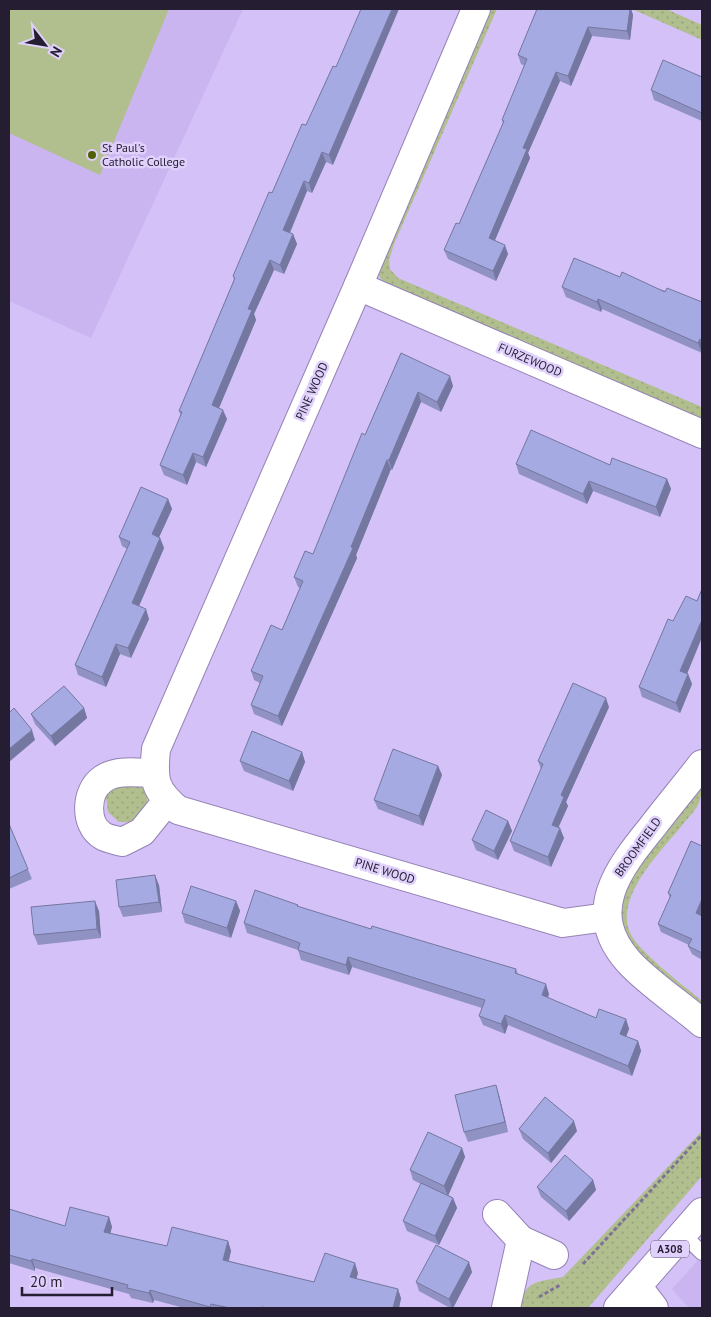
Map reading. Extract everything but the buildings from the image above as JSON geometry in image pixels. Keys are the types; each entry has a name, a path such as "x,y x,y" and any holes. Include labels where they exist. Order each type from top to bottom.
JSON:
{"main road":[{"name":"PINE WOOD","path":"153,773 156,749 358,286 476,9"},
{"name":"FURZEWOOD","path":"358,286 702,434"},
{"name":"BROOMFIELD","path":"702,764 626,861 612,884 607,917 613,940 630,963 702,1023"},
{"path":"123,772 153,773 157,788 167,801 142,832 122,842 102,836 90,818 90,796 103,779 123,772"},
{"name":"PINE WOOD","path":"167,801 178,810 563,923 607,917"},
{"name":"A308","path":"618,1308 702,1212"},
{"path":"497,1214 521,1240 554,1255"},
{"path":"508,1304 521,1240"},
{"path":"637,1286 654,1308"}],"lane":[{"path":"683,1234 702,1253"}],"path":[{"path":"582,1265 702,1135"},
{"path":"508,1304 524,1306 561,1284"}],"shaded area":[{"name":"St Paul's Catholic College","path":"9,9 243,9 91,338 9,301"},
{"path":"702,1256 702,1308 689,1308 672,1289"}],"green space":[{"path":"9,9 169,9 100,175 9,133"},
{"path":"487,9 497,9 394,244 389,260 390,269 398,278 702,407 702,420 387,287 379,276 376,267"},
{"path":"632,9 666,9 702,25 702,40"},
{"path":"702,782 701,797 697,807 642,875 629,903 627,917 629,930 633,938 650,957 702,1001 702,1012 640,958 625,939 619,913 628,879"},
{"path":"140,784 147,792 147,808 135,822 119,822 108,812 106,797 115,785"},
{"path":"702,1131 702,1176 588,1308 518,1308 525,1292 533,1284 563,1277"}],"place":[{"name":"St Paul's Catholic College","path":"92,155"}]}
